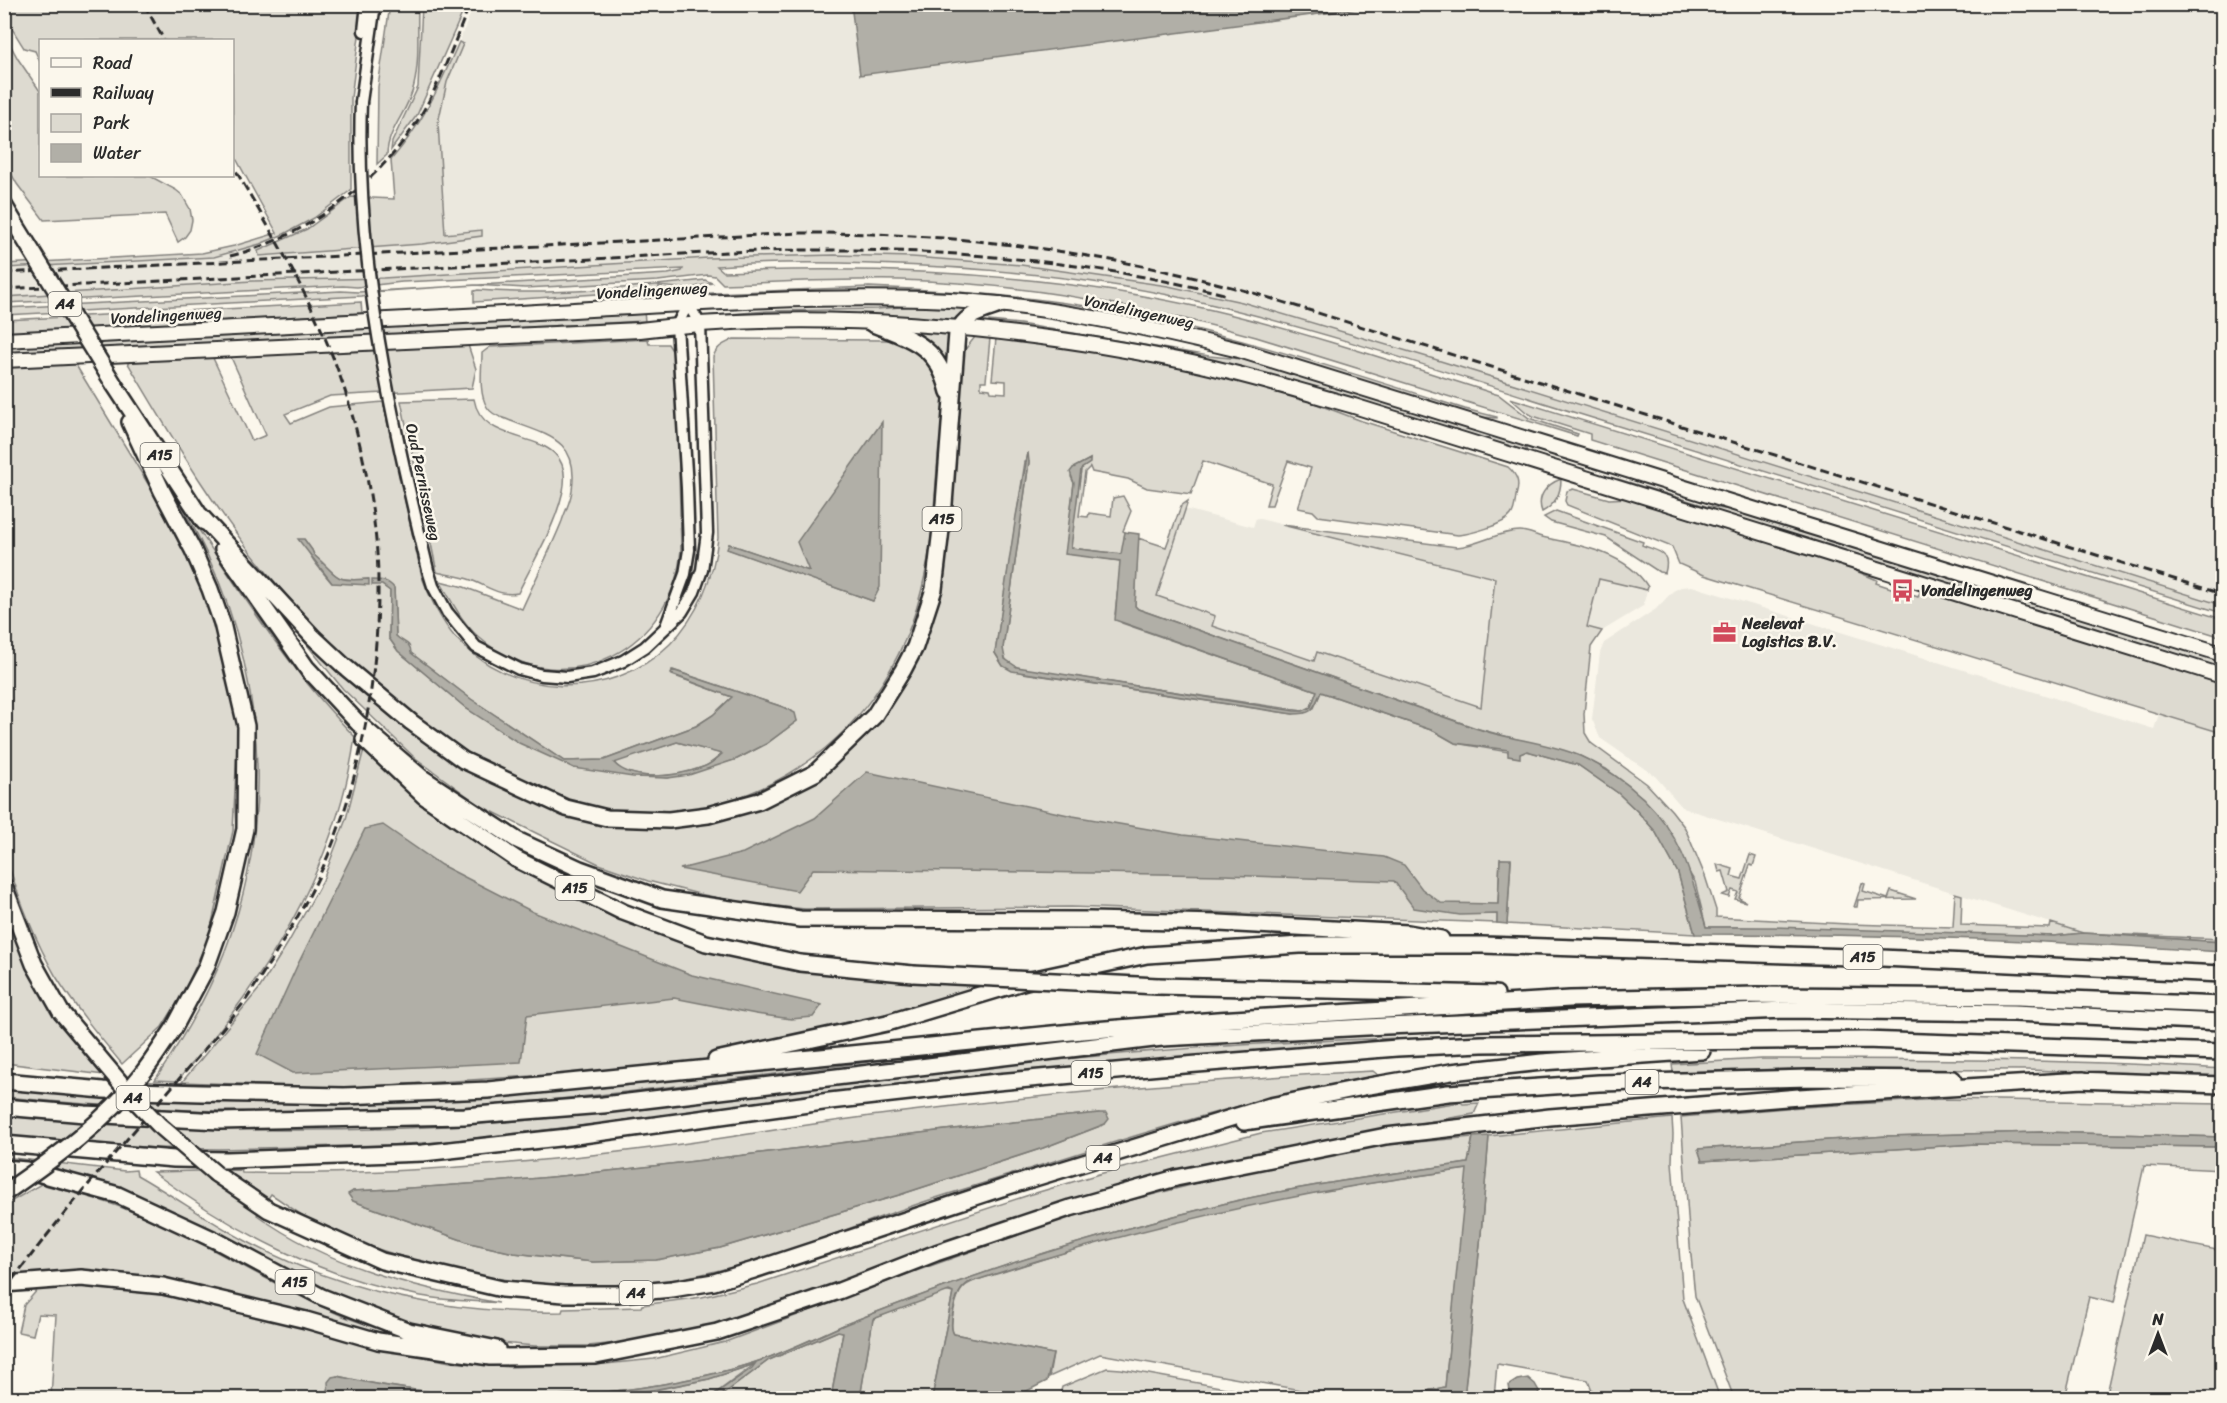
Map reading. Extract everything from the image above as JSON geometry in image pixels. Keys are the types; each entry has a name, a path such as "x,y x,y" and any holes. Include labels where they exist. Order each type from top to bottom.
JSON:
{"highway":[{"name":"A4","path":"4,205 118,392"},
{"path":"959,329 963,321 970,316 1000,305"},
{"path":"871,323 930,350 940,364 952,400"},
{"name":"A15","path":"200,515 313,637 344,666 411,722 462,760 566,808 607,818 669,820 708,815 759,801 815,773 874,716 903,670 919,635 934,589 944,504 956,340 959,329"},
{"name":"A15","path":"118,392 242,579 334,708 376,753 424,796 516,859 623,912 706,943 800,963 914,974 1158,986 1482,993 1570,999"},
{"name":"A15","path":"5,1192 50,1162 89,1131 141,1076 174,1029 206,968 226,912 244,829 246,726 222,623 210,589 118,392"},
{"name":"A15","path":"306,667 358,723 421,777 517,840 580,869 662,899 800,919 1219,923 1408,933 1494,946"},
{"name":"A4","path":"4,886 34,964 61,1012 134,1099 159,1125 216,1174 270,1210 382,1261 502,1289 564,1294 617,1294 672,1289 724,1279 1002,1188 1270,1106 1369,1086 1451,1072 1610,1056 1863,1040"},
{"name":"A15","path":"643,1076 887,1023 1026,981 1148,954 1300,945 1494,946 1882,958 2223,974"},
{"name":"A15","path":"4,1081 104,1090 344,1096 488,1090 1082,1031 1217,1020 1570,999 1756,994 2006,997 2223,1005"},
{"name":"A15","path":"4,1107 220,1121 464,1116 603,1105 1162,1038 1786,1010 2014,1013 2223,1022"},
{"name":"A15","path":"4,1144 174,1159 227,1160 423,1153 568,1137 830,1101 997,1082 1373,1050 1511,1043 1863,1040 2223,1052"},
{"name":"A15","path":"4,1070 104,1090"},
{"name":"A4","path":"1203,1128 1448,1093 1599,1083 1809,1078 2084,1080"},
{"name":"A15","path":"4,1284 81,1278 163,1286 296,1317 378,1341 490,1357 596,1356 717,1332 839,1291 969,1242 1071,1208 1176,1178 1386,1136 1562,1116 1799,1097 2084,1080 2223,1085"},
{"name":"A15","path":"4,1168 26,1170 118,1196 217,1241 322,1297 409,1330 503,1350 596,1356"}],"main road":[{"name":"Vondelingenweg","path":"4,340 779,300 927,299 1089,316 1239,350 2223,654"},
{"path":"4,360 787,321 871,323 959,329 1073,341 1183,361 1267,381 2223,676"}],"street":[{"name":"Oud Pernisseweg","path":"367,4 362,60 362,208 372,306 428,570 433,586 447,612 476,647 519,669 542,675 567,677 593,673 607,669 635,654 665,629 690,600 702,570 707,533 700,324 688,304"},
{"name":"Oud Pernisseweg","path":"361,102 375,4"},
{"path":"677,325 688,304"},
{"name":"Oud Pernisseweg","path":"665,629 688,562 687,488 677,325"}],"shaded area":[{"path":"1386,4 2222,5 2222,611 1340,339 1214,303 1109,283 988,268 835,261 5,300 5,266 190,256 261,241 262,253 443,204 438,123 447,82 463,44 459,42 474,5 851,5 860,74"},
{"path":"1185,509 1253,527 1256,518 1495,578 1482,708 1318,652 1314,661 1212,626 1215,617 1157,596"},
{"path":"1599,578 1647,590 1643,606 1602,631 1587,627"},
{"path":"1692,586 2154,729 2159,714 2222,733 2222,939 2083,933 1683,808 1655,776 1600,738 1592,719 1600,653 1604,643 1656,609 1673,591 1681,587"}],"green space":[{"path":"4,5 363,5 351,98 351,190 314,218 284,234 260,244 214,257 5,268 5,264 202,253 277,233 234,155 234,39 39,39 39,60 35,51 24,48 14,33"},
{"path":"390,5 418,5 417,65 408,103 394,128 387,155 377,164 378,87"},
{"path":"422,5 466,5 417,115 391,150 392,142 418,87"},
{"path":"5,35 39,90 39,177 152,177 182,195 190,209 192,220 190,230 178,242 165,214 44,220 17,184 5,162"},
{"path":"459,42 463,44 447,82 438,123 445,234 482,230 482,236 422,244 259,256 258,251 307,229 351,197 394,199 391,160 422,117"},
{"path":"835,255 912,257 1021,265 1168,286 1242,302 1434,359 2222,605 2222,613 1349,342 1259,316 1130,288 1045,276 959,268 815,263 717,266 724,272 847,270 969,275 1091,287 1152,297 1284,329 1499,395 1529,418 1578,434 1577,436 1212,325 1124,306 1035,291 901,280 723,284 715,276 708,275 658,281 525,288 476,285 668,274 683,269 5,303 5,297 252,281 383,278 708,258"},
{"path":"705,280 712,283 687,289 659,286 659,290 474,302 474,291 478,290 563,292"},
{"path":"446,287 385,291 362,296 5,315 5,308"},
{"path":"869,287 1009,296 1139,316 1280,352 1497,418 1477,417 1198,333 1084,309 1026,301 942,294 817,293 691,298 690,294"},
{"path":"361,302 362,313 5,333 5,320"},
{"path":"923,305 965,307 967,310 954,321 704,316 767,311 877,309"},
{"path":"644,312 645,321 5,354 5,345"},
{"path":"989,321 1020,324 1209,356 1252,360 1519,443 1526,449 1527,454 1344,396 989,325"},
{"path":"914,331 950,334 948,367 934,348 914,335"},
{"path":"975,337 990,338 986,381 981,381 981,388 990,389 991,392 1006,393 1006,381 992,380 996,338 1055,345 1230,378 1295,396 1362,421 1508,467 1518,483 1515,506 1511,515 1494,525 1458,535 1318,516 1313,511 1298,508 1311,468 1288,461 1272,505 1266,505 1272,484 1203,461 1191,494 1147,488 1128,479 1092,472 1090,467 1085,472 1079,516 1088,517 1089,513 1111,516 1113,498 1123,496 1131,511 1123,531 1125,532 1122,554 1070,548 1081,469 1089,463 1090,459 1073,468 1071,477 1074,483 1066,553 1121,561 1115,614 1122,623 1317,691 1311,707 1303,711 1024,669 1009,662 1004,656 1003,648 1029,462 1025,462 995,653 1003,666 1023,673 1293,714 1314,708 1321,692 1434,731 1455,743 1520,754 1527,751 1578,765 1618,793 1655,831 1678,873 1695,934 1507,924 1511,860 1500,859 1497,923 1071,907 805,909 739,902 699,894 648,881 599,864 481,806 414,757 343,689 273,603 496,783 649,827 699,824 728,818 793,793 835,763 868,732 922,647 936,605 963,352"},
{"path":"648,339 649,344 668,344 676,357 681,548 674,583 660,613 638,638 612,656 582,666 550,668 518,661 486,643 471,630 440,581 464,587 522,609 568,506 573,472 565,448 556,441 533,429 498,416 489,409 484,401 481,388 482,353 490,347"},
{"path":"734,339 888,340 907,345 919,352 929,363 937,375 941,388 944,417 925,575 917,608 891,668 874,696 854,721 830,744 805,764 751,792 699,808 644,812 589,806 523,782 483,762 445,738 373,682 308,619 257,561 197,476 126,360 212,356 252,441 266,435 230,355 389,345 468,345 476,369 472,388 330,396 285,414 291,423 329,407 383,402 422,577 444,622 454,636 477,657 503,672 531,682 560,686 590,684 619,676 646,663 680,633 703,595 713,567 718,538 713,357 719,348","holes":["304,539 314,555 337,576 348,580 369,579 332,583 319,568","729,544 809,571 873,601 728,549","382,585 394,588 396,636 411,653 471,699 564,761 604,760 696,726 713,715 732,697 672,675 673,670 783,707 792,711 797,721 766,744 737,759 668,778 574,768 467,709 398,651 389,638 390,591"]},
{"path":"74,362 153,492 179,538 199,581 228,672 238,726 233,831 209,936 184,992 162,1027 122,1064 79,1010 55,975 27,916 5,854 4,366"},
{"path":"1510,398 2222,619 2222,637 1590,440 1590,434 1533,416"},
{"path":"474,399 481,416 494,427 543,446 556,455 564,469 563,491 555,517 518,593 505,594 467,579 437,572 401,401"},
{"path":"1561,479 1560,490 1556,498 1542,512 1540,501 1544,491"},
{"path":"1618,479 1706,506 1742,512 2222,662 2222,670 1617,481"},
{"path":"1573,489 1609,499 1630,498 1842,565 1877,580 1876,583 1918,597 1920,592 1946,596 2222,683 2222,733 1704,575 1679,564 1672,547 1567,505 1565,501 1567,491"},
{"path":"1188,501 1157,596 1215,616 1212,626 1314,661 1317,652 1481,707 1495,578 1282,525 1457,547 1504,533 1523,531 1600,552 1628,566 1639,575 1648,587 1647,590 1599,579 1587,627 1602,631 1591,647 1584,714 1585,733 1591,743 1647,784 1685,828 1705,876 1716,910 1716,917 1953,927 1955,893 1962,895 1961,925 2050,928 2051,923 2083,933 2054,936 1706,927 1695,882 1643,798 1606,769 1580,756 1479,729 1138,609 1135,606 1138,538 1166,547 1181,506"},
{"path":"183,506 285,655 330,711 355,737 346,785 332,832 292,922 239,1005 177,1081 155,1080 199,1008 232,931 247,878 255,823 257,768 253,714 243,660 228,607 208,556"},
{"path":"1556,511 1643,542 1642,545 1665,556 1665,573 1659,572 1606,537 1551,522 1544,517"},
{"path":"677,742 723,754 703,767 664,776 633,774 613,762"},
{"path":"365,745 513,865 704,948 1005,980 886,1019 673,1067 343,1088 182,1082 259,989 323,880 346,819"},
{"path":"1750,855 1756,857 1753,866 1750,865 1739,898 1746,902 1735,899 1738,892 1732,890 1729,897 1722,895 1729,892 1723,871 1719,872 1717,864 1733,869 1731,876 1742,879"},
{"path":"1862,883 1865,884 1863,891 1888,899 1891,891 1916,899 1858,900 1857,907 1854,907"},
{"path":"4,907 105,1075 5,1063"},
{"path":"2083,933 2222,939 2222,942"},
{"path":"1587,1004 1587,1008 1320,1020 1186,1029 979,1049 608,1094 402,1110 288,1112 118,1106 5,1097 4,1086 222,1100 440,1098 626,1086 863,1057 1139,1030 1276,1020"},
{"path":"1396,1038 1337,1048 685,1114 440,1142 218,1149 156,1148 52,1141 5,1135 5,1116 225,1129 336,1130 446,1126 643,1109 1022,1063 1236,1045"},
{"path":"1762,1059 2107,1063 2222,1069 2222,1077 2027,1070 1788,1069 1673,1072 1672,1064"},
{"path":"1373,1071 1378,1075 1259,1101 1139,1134 942,1196 745,1264 644,1283 572,1286 536,1283 500,1279 429,1264 385,1252 329,1230 309,1220 271,1194 257,1215 284,1233 342,1261 404,1282 499,1303 421,1296 384,1288 313,1264 247,1233 153,1172 389,1171 488,1165 668,1146 862,1117 1014,1099","holes":["1099,1113 1105,1124 1043,1148 899,1195 720,1248 656,1260 593,1262 514,1253 470,1243 353,1201 353,1191 540,1178"]},
{"path":"1941,1099 2222,1104 2222,1137 2042,1132 1887,1136 1699,1149 1702,1161 1975,1144 2222,1147 2222,1170 2144,1166 2114,1303 2089,1297 2065,1398 1734,1398 1695,1296 1681,1117"},
{"path":"1461,1102 1463,1104 1479,1103 1474,1114 1333,1138 1186,1170 1030,1213 706,1327 648,1340 588,1346 535,1346 479,1341 419,1329 358,1308 159,1210 5,1165 5,1157 125,1171 136,1170 137,1175 246,1241 283,1259 360,1287 439,1304 521,1312 562,1312 563,1309 641,1307 642,1305 702,1297 757,1284 1099,1174 1261,1133"},
{"path":"1672,1118 1672,1162 1683,1299 1720,1398 1595,1398 1588,1380 1497,1364 1494,1398 1464,1398 1489,1136"},
{"path":"1473,1137 1468,1163 1290,1190 1150,1222 1096,1237 952,1284 846,1324 748,1365 680,1381 637,1388 551,1396 465,1395 380,1385 337,1376 327,1389 329,1398 51,1398 56,1315 38,1314 33,1335 18,1332 24,1305 39,1288 90,1287 143,1292 213,1304 395,1351 450,1362 510,1367 605,1364 654,1359 725,1342 1083,1212 1275,1164 1362,1147"},
{"path":"1468,1169 1445,1387 1422,1392 1416,1398 1345,1398 1100,1354 1049,1377 1053,1354 954,1334 952,1330 952,1318 960,1292 975,1280 1107,1240 1252,1204 1381,1181"},
{"path":"41,1184 96,1199 155,1221 311,1302 371,1326 429,1344 372,1333 245,1300 5,1278 5,1205"},
{"path":"2143,1235 2222,1251 2222,1398 2106,1398"},
{"path":"944,1291 953,1293 932,1398 860,1398 873,1319"},
{"path":"838,1331 843,1332 831,1398 718,1398 769,1360"},
{"path":"755,1364 709,1398 557,1398 645,1392 709,1379"},
{"path":"1107,1368 1281,1398 1059,1398 1062,1387"}],"water":[{"path":"851,4 1386,4 1386,5 860,75"},
{"path":"882,422 880,587 873,601 727,549 729,544 809,571 797,542"},
{"path":"1028,452 1029,462 1003,648 1005,659 1017,667 1294,711 1303,711 1311,707 1317,691 1115,620 1120,561 1065,554 1074,483 1070,472 1090,459 1090,463 1081,469 1071,548 1121,554 1125,532 1139,534 1135,606 1138,609 1475,728 1555,747 1597,765 1614,775 1644,799 1668,828 1691,875 1706,927 2054,936 2083,933 2222,942 2222,952 1959,938 1695,934 1678,873 1655,831 1618,793 1578,765 1527,751 1520,754 1520,758 1508,756 1508,750 1455,743 1434,731 1321,692 1309,712 1293,714 1012,671 1003,666 995,653"},
{"path":"298,539 304,539 314,555 337,576 348,580 369,579 369,585 332,583"},
{"path":"372,580 381,580 394,588 396,636 408,645 411,653 471,699 564,761 604,760 696,726 713,715 732,697 671,674 672,670 783,707 795,713 797,721 766,744 737,759 689,775 668,778 633,777 574,768 519,743 467,709 398,651 389,638 390,591 382,585 372,585","holes":["677,742 722,754 706,766 669,775 632,773 614,763"]},
{"path":"867,772 1073,816 1183,835 1384,857 1404,865 1422,889 1441,903 1498,904 1500,859 1511,859 1507,924 1497,923 1497,914 1460,915 1414,908 1394,881 1224,875 813,869 797,891 680,869 743,853 815,818"},
{"path":"383,825 441,865 533,912 692,975 822,1005 813,1017 791,1019 674,998 527,1015 521,1062 293,1073 257,1054 297,966 365,829"},
{"path":"1106,1113 1109,1119 1105,1124 1043,1148 899,1195 720,1248 656,1260 593,1262 514,1253 470,1243 353,1201 348,1194 353,1191 447,1186 633,1168"},
{"path":"2042,1132 2222,1137 2222,1147 1975,1144 1702,1161 1698,1149 1887,1136"},
{"path":"1489,1136 1464,1398 1416,1398 1422,1392 1445,1387 1467,1169 1341,1188 1215,1214 1091,1245 968,1283 961,1289 955,1305 952,1319 954,1334 1053,1354 1047,1381 1013,1398 932,1398 953,1293 949,1291 873,1319 860,1398 831,1398 843,1332 838,1331 769,1360 718,1398 709,1398 755,1364 709,1379 627,1395 557,1398 329,1398 328,1382 332,1377 337,1376 422,1391 508,1397 594,1393 703,1376 770,1357 846,1324 973,1277 1123,1230 1231,1202 1290,1190 1468,1163 1473,1137"},
{"path":"1528,1378 1539,1391 1537,1398 1511,1398 1509,1385 1517,1380"}],"railway":[{"path":"144,4 163,39"},
{"path":"230,256 258,248 312,222 338,205 383,164 403,142 427,105 441,77 470,4"},
{"path":"4,1291 112,1157 229,1021 273,958 317,880 332,846 355,773 364,734 375,657 378,562 371,499 363,458 343,384 317,319 285,256 234,167"},
{"path":"4,273 800,233 917,236 1090,256 1204,280 1260,295 2222,594"},
{"path":"4,289 690,254 846,250 941,253 1036,261 1131,275 1224,294"}],"place":[{"name":"Vondelingenweg","path":"1903,590"},
{"name":"Neelevat Logistics B.V.","path":"1724,632"}]}
